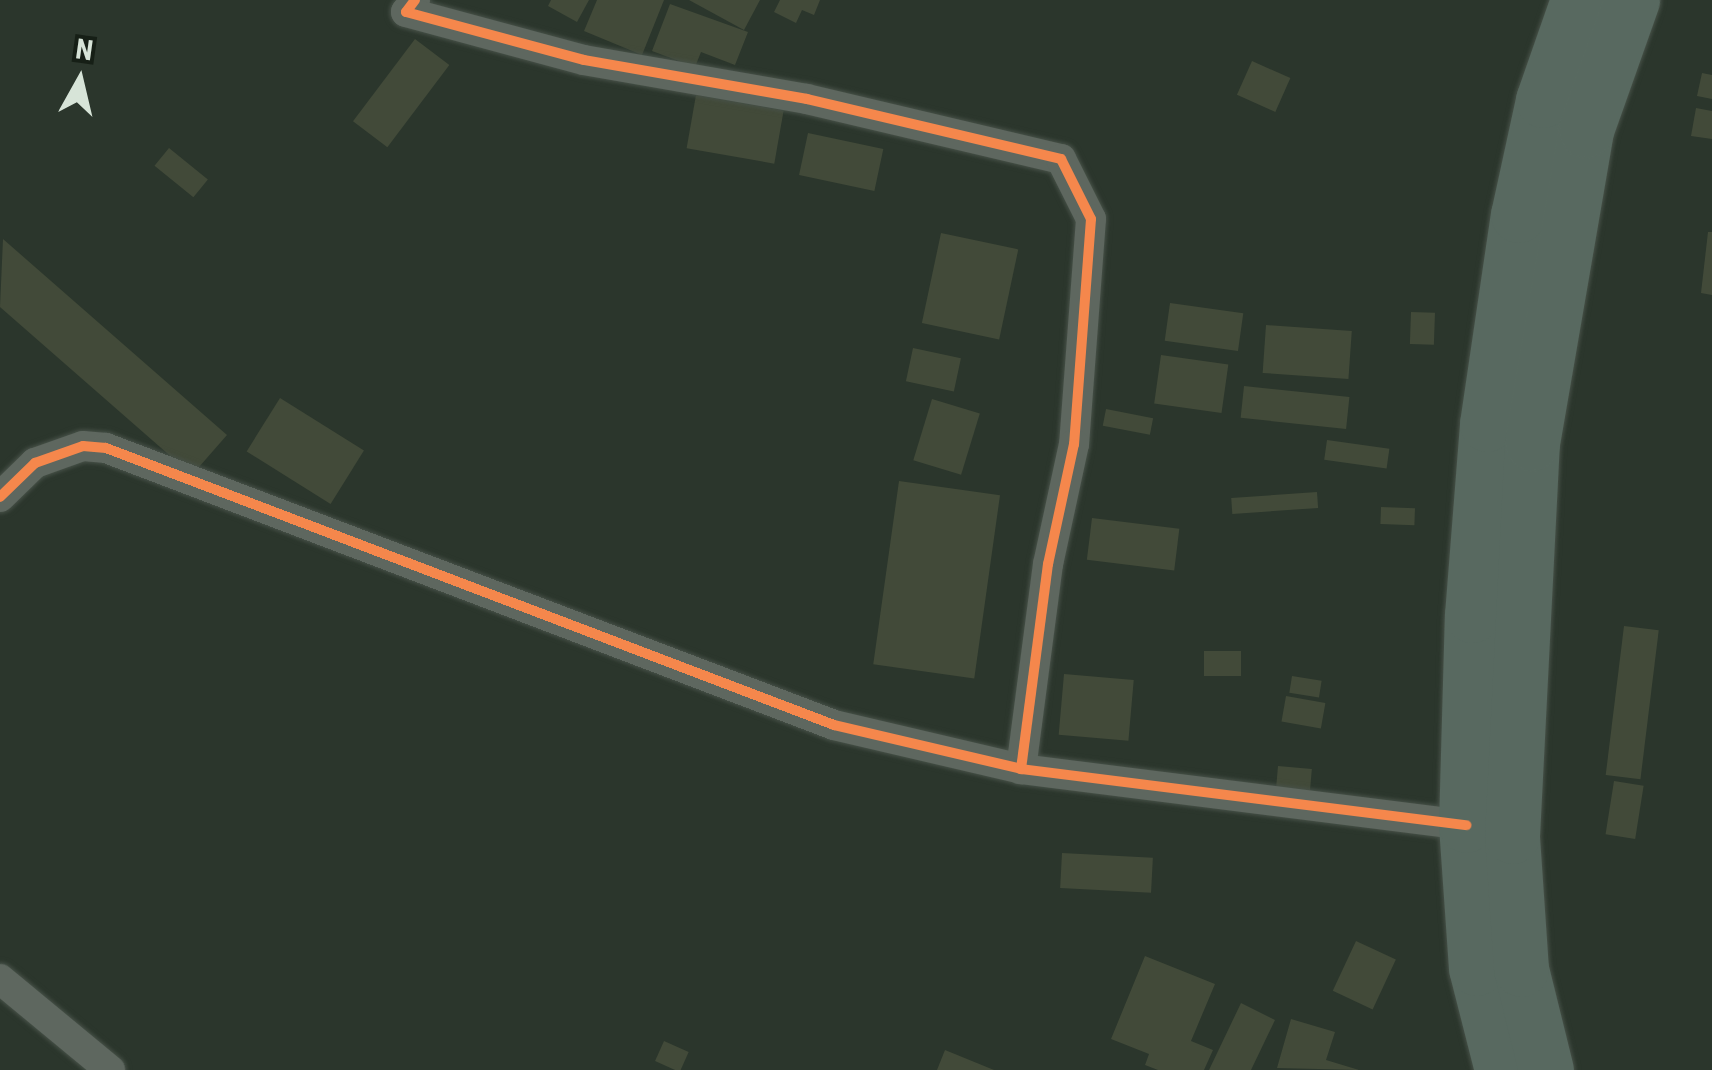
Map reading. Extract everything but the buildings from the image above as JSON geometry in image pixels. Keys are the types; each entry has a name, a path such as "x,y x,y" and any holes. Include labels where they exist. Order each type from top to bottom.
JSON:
{"highway":[{"path":"1502,1070 1476,968 1466,825 1472,616 1487,424 1518,214 1543,100 1578,0"},
{"path":"1546,1070 1521,969 1512,836 1532,443 1586,130 1632,0"}],"street":[{"path":"416,0 406,12 584,60 807,99 1060,159 1092,219 1074,444 1048,564 1021,768"},
{"path":"0,498 35,462 82,446 106,448 834,725 1021,768 1466,825"},
{"path":"0,979 110,1070"}],"cycle path":[{"path":"415,0 406,12 584,60 807,99 1061,159 1091,219 1074,444 1048,564 1021,769"},
{"path":"0,497 35,463 83,446 106,448 834,725 1021,769 1466,825"}]}
